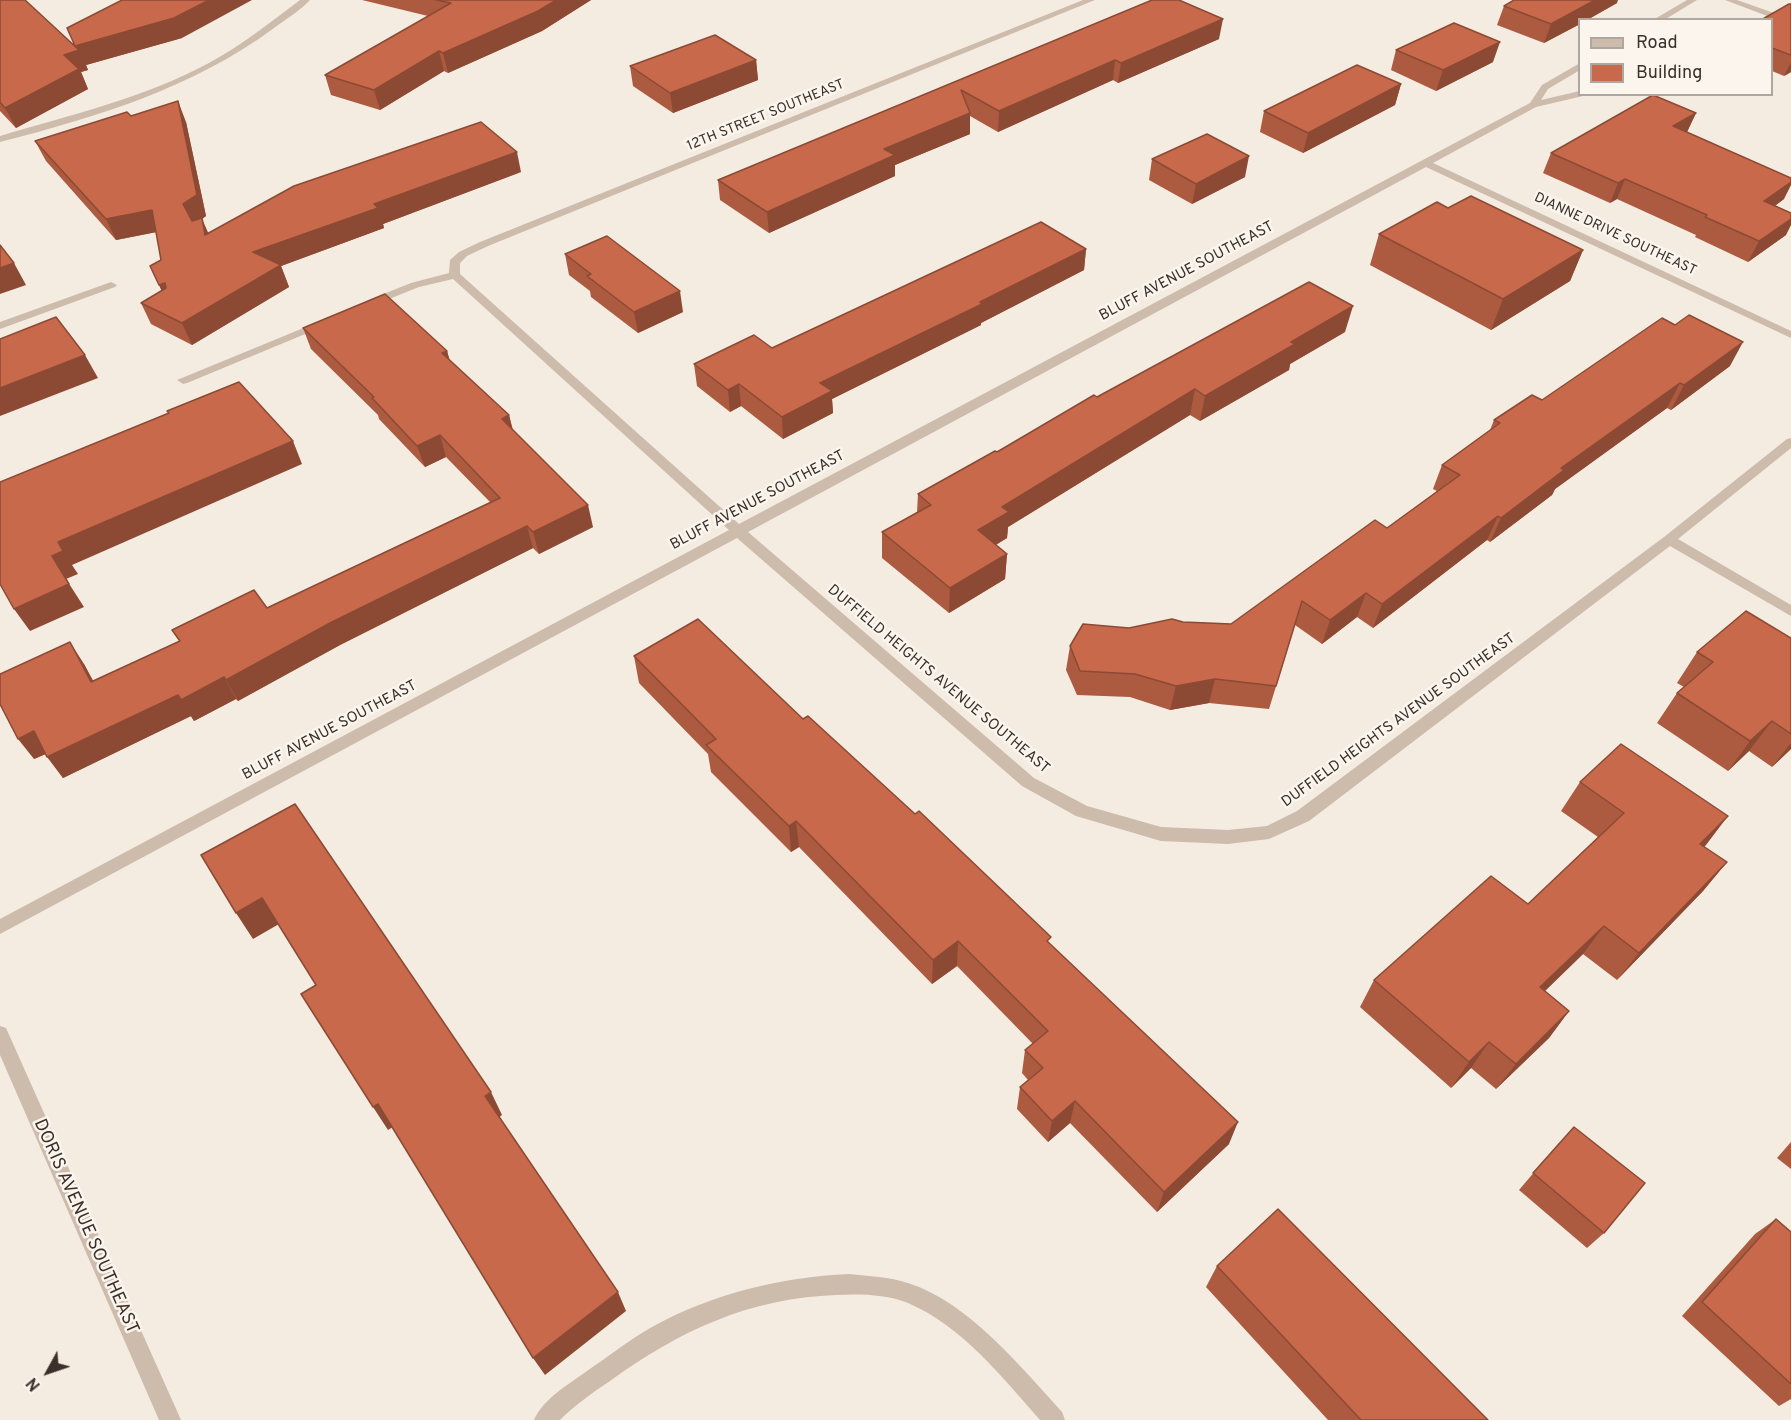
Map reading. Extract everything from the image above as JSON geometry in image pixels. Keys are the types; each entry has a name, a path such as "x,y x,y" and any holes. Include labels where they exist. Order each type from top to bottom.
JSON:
{"street":[{"path":"0,140 144,94 210,66 237,50 306,0"},
{"name":"12TH STREET SOUTHEAST","path":"360,307 454,269 484,244 1091,0"},
{"path":"1661,18 1694,0"},
{"path":"1729,0 1753,13 1791,22"},
{"name":"BLUFF AVENUE SOUTHEAST","path":"1533,105 1545,87 1578,67"},
{"name":"BLUFF AVENUE SOUTHEAST","path":"0,927 1533,105 1578,94"},
{"name":"DIANNE DRIVE SOUTHEAST","path":"1426,163 1791,335"},
{"name":"DUFFIELD HEIGHTS AVENUE SOUTHEAST","path":"454,269 467,288 737,530 1028,782 1082,811 1123,825 1161,834 1228,837 1269,832 1303,816 1669,540 1791,442"},
{"path":"0,326 111,285"},
{"path":"183,380 338,316"},
{"path":"1669,540 1791,611"},
{"name":"DORIS AVENUE SOUTHEAST","path":"0,1034 170,1420"},
{"path":"545,1420 560,1404 621,1359 669,1329 728,1305 800,1287 858,1285 909,1294 951,1317 998,1356 1054,1420"}],"building":[{"path":"0,0 25,0 79,50 64,55 79,69 5,108 0,102"},
{"path":"122,0 209,0 174,18 75,46 67,28"},
{"path":"436,0 556,0 538,11 443,53 439,51 374,90 325,75 451,3"},
{"path":"1152,0 1179,0 1223,19 1121,63 1115,60 999,111 961,90 970,113 884,149 895,155 767,212 718,180"},
{"path":"1514,0 1595,0 1551,24 1504,6"},
{"path":"1791,4 1791,55 1773,48 1773,18 1764,18"},
{"path":"1454,23 1500,42 1443,70 1396,50"},
{"path":"715,35 756,60 670,93 630,66"},
{"path":"1357,65 1401,84 1308,133 1264,111"},
{"path":"1651,96 1655,96 1696,113 1673,126 1791,178 1791,182 1764,201 1791,213 1791,219 1759,241 1625,179 1618,183 1551,153"},
{"path":"178,101 197,195 183,204 192,221 202,218 205,235 294,186 481,122 517,152 374,204 378,208 253,252 281,265 182,323 141,303 166,288 165,283 159,285 150,266 161,260 152,210 106,219 35,141 127,112 131,116"},
{"path":"1207,134 1249,156 1196,184 1152,159"},
{"path":"1471,196 1583,250 1503,299 1379,234 1437,202 1448,208"},
{"path":"1041,222 1086,249 980,302 982,304 820,383 832,391 782,417 739,384 728,390 694,364 754,335 772,348"},
{"path":"607,236 680,291 634,312 587,276 591,274 565,254"},
{"path":"0,245 14,263 0,268"},
{"path":"1309,282 1353,306 1291,342 1295,344 1205,396 1195,389 1002,507 1009,512 978,530 1007,554 950,588 882,532 931,505 918,494 995,451 997,452 1094,395 1097,397"},
{"path":"385,294 447,351 442,353 509,415 502,419 588,505 533,532 527,526 330,623 226,680 224,677 181,700 178,695 47,757 34,731 18,739 0,704 0,674 70,642 91,682 180,641 172,630 254,590 267,608 500,498 440,435 417,446 372,398 374,397 303,328"},
{"path":"1689,315 1743,342 1684,385 1680,383 1561,468 1564,470 1501,518 1498,516 1382,604 1366,593 1330,620 1302,601 1276,686 1215,679 1176,686 1135,674 1080,671 1070,646 1083,624 1129,628 1172,619 1183,622 1231,624 1375,520 1387,528 1460,475 1442,465 1500,423 1494,420 1532,395 1542,400 1662,318 1675,325"},
{"path":"56,317 85,355 0,388 0,339"},
{"path":"239,382 293,441 58,542 63,551 52,556 69,584 14,609 0,584 0,482"},
{"path":"1746,611 1791,638 1791,734 1772,721 1750,741 1677,693 1713,662 1697,652"},
{"path":"698,619 803,719 808,716 915,814 919,811 1051,937 1047,941 1238,1122 1164,1192 1075,1101 1052,1121 1020,1087 1043,1068 1025,1050 1048,1031 958,941 933,960 796,821 789,826 706,745 716,739 634,656"},
{"path":"1621,744 1728,816 1700,844 1727,862 1639,953 1604,926 1540,987 1569,1011 1516,1064 1489,1042 1469,1062 1374,980 1491,876 1528,904 1624,813 1580,782"},
{"path":"295,804 491,1092 485,1096 618,1292 533,1358 378,1104 373,1107 301,994 316,985 262,898 236,913 201,855"},
{"path":"1574,1127 1645,1183 1604,1233 1533,1173"},
{"path":"1278,1209 1488,1420 1361,1420 1217,1266"},
{"path":"1776,1219 1791,1232 1791,1384 1702,1302"}]}
